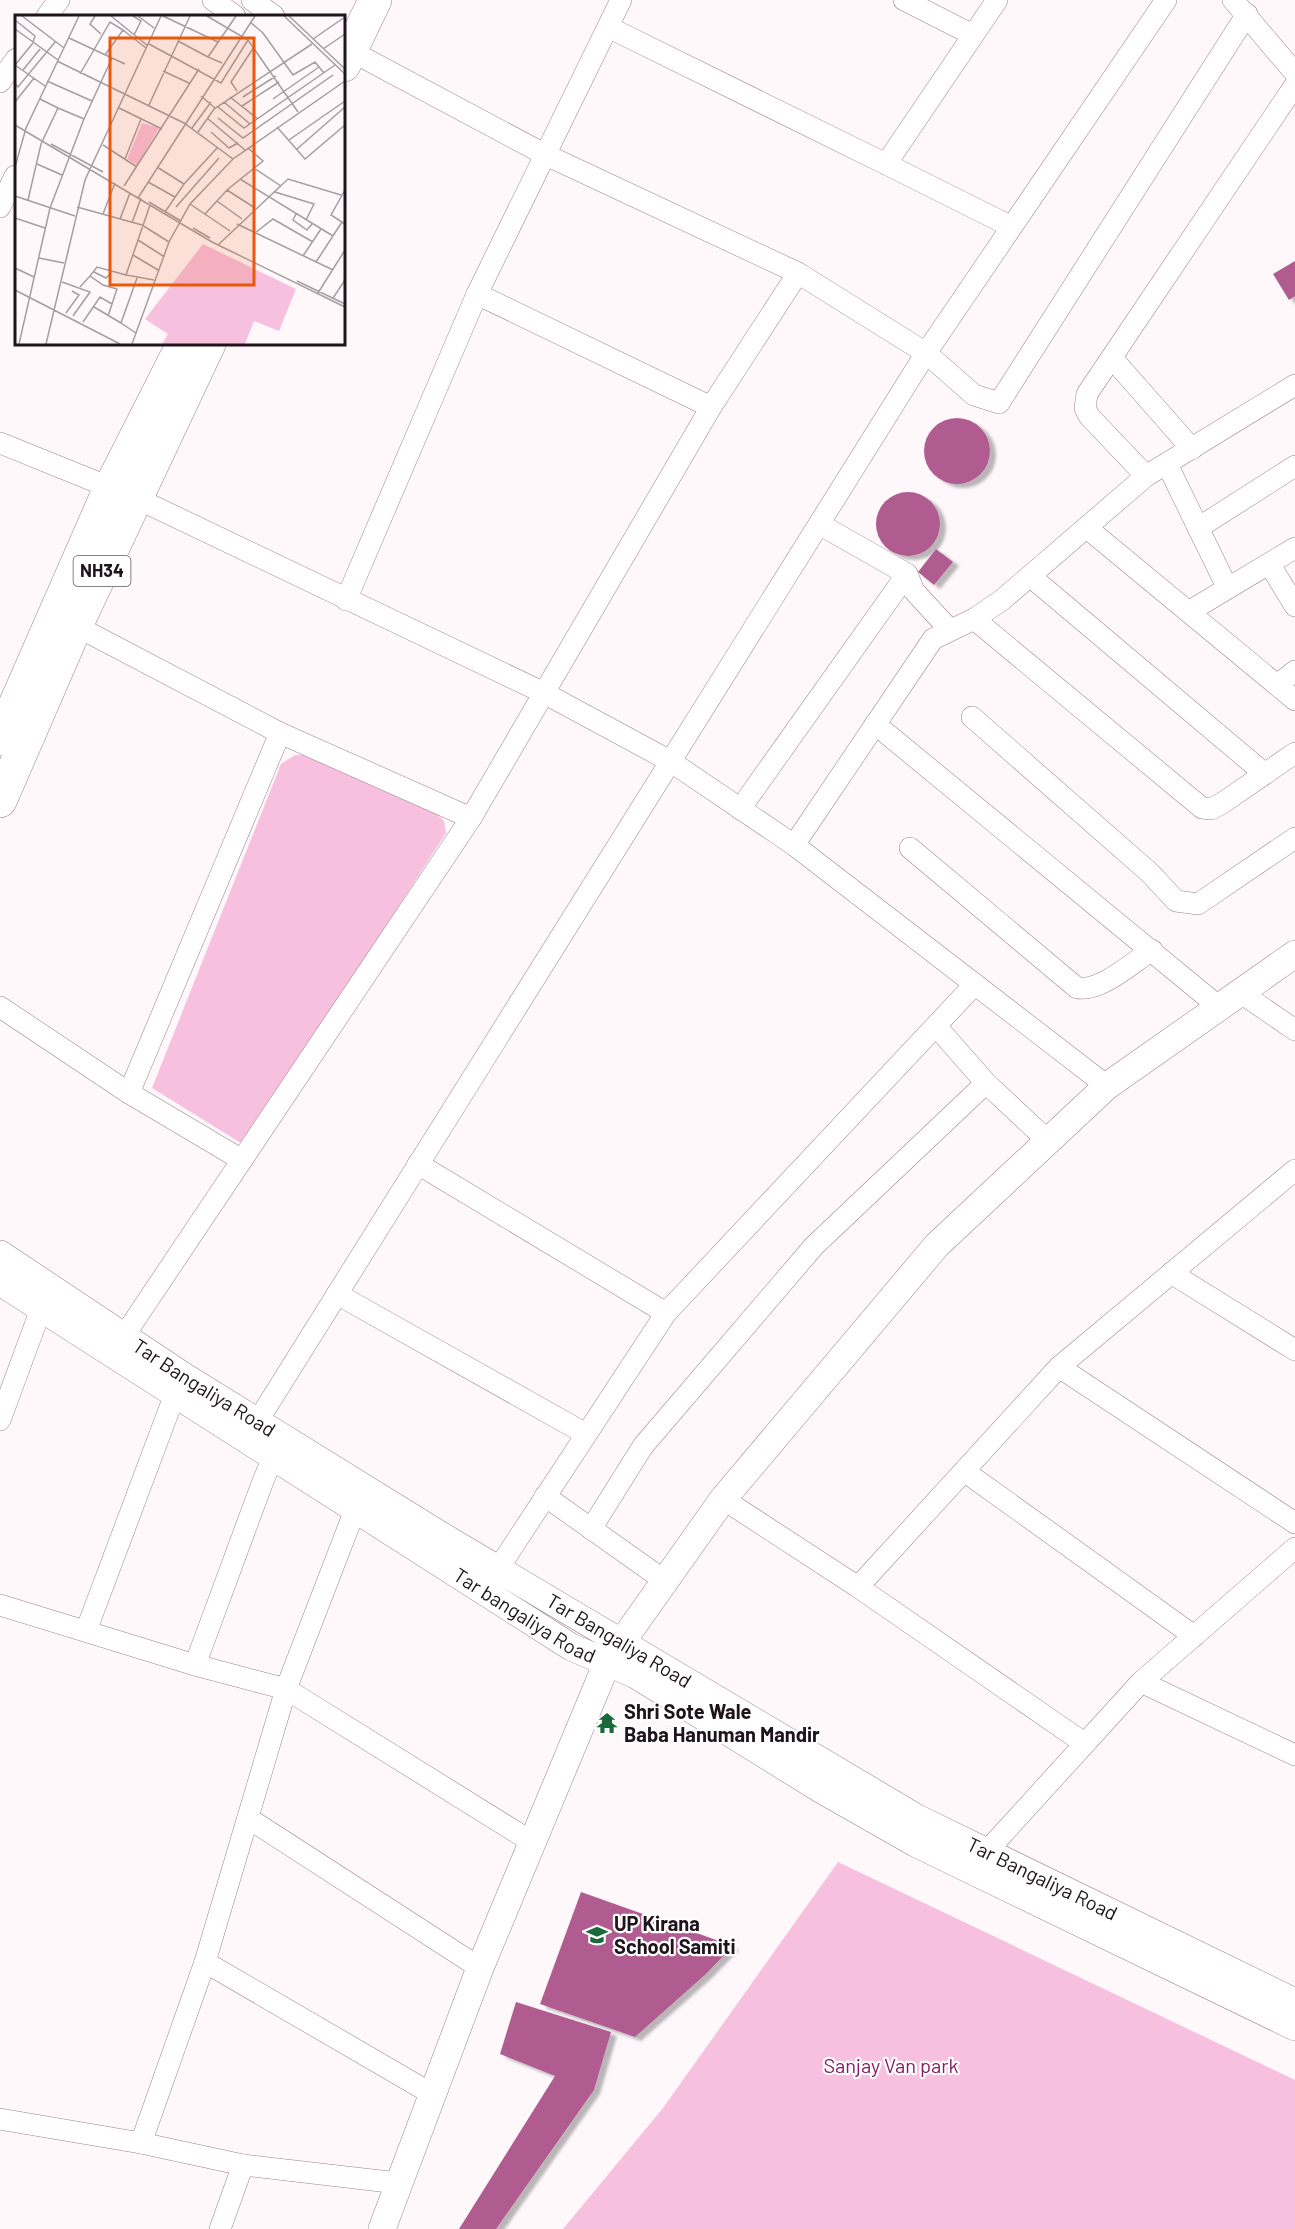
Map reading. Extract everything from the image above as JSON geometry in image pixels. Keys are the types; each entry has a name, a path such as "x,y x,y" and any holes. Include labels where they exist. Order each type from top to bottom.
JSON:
{"highway":[{"path":"345,18 353,0"},
{"path":"347,58 375,0"},
{"name":"NH34","path":"0,801 76,626 123,493 183,345"},
{"name":"NH34","path":"0,739 123,493 208,345"}],"street":[{"path":"48,15 59,0"},
{"path":"213,0 234,15"},
{"path":"252,0 273,15"},
{"path":"346,600 477,294 621,0"},
{"path":"904,0 973,35"},
{"path":"886,164 996,0"},
{"path":"252,1431 926,353 1010,226 1166,0"},
{"path":"347,58 544,154 798,273 926,353 974,395 999,403 1240,7 1295,73"},
{"path":"608,27 1010,226"},
{"path":"0,82 15,60"},
{"path":"1146,476 1089,416 1085,408 1088,394 1295,85"},
{"path":"0,207 10,174"},
{"path":"124,1336 215,1204 242,1160 471,818 711,407 798,273"},
{"path":"477,294 711,407"},
{"path":"1112,358 1192,449"},
{"path":"794,845 933,639 949,629 974,619 1002,600 1146,476 1295,385"},
{"path":"0,443 123,493 544,693 670,761 794,845 1107,1086"},
{"path":"1167,464 1227,587"},
{"path":"1198,528 1295,466"},
{"path":"819,524 907,574 914,591 949,629"},
{"path":"1087,528 1295,700"},
{"path":"1190,611 1295,548"},
{"path":"1270,565 1295,606"},
{"path":"740,809 907,574"},
{"path":"1030,576 1265,774"},
{"path":"974,619 1202,808 1211,808 1221,804 1295,753"},
{"path":"76,626 280,733 471,818"},
{"path":"1277,685 1295,671"},
{"path":"972,717 1150,873 1176,901 1198,904 1295,838"},
{"path":"875,724 1152,950 1229,999 1295,1030"},
{"path":"129,1093 280,733"},
{"path":"910,848 1077,988 1086,989 1105,980 1152,950"},
{"path":"382,2229 480,1968 532,1842 615,1653 723,1499 937,1245 1107,1086 1295,954"},
{"path":"498,1569 666,1313 975,984"},
{"path":"0,1007 129,1093 242,1160"},
{"path":"936,1026 986,1083 1048,1141"},
{"path":"591,1528 643,1446 814,1246 986,1083"},
{"path":"418,1164 666,1313"},
{"path":"858,1587 1059,1367 1295,1170"},
{"name":"Tar Bangaliya Road","path":"0,1254 81,1321 124,1336 252,1431"},
{"path":"1171,1273 1295,1350"},
{"name":"Tar bangaliya Road","path":"0,1282 41,1309 81,1321 175,1394 252,1431 278,1447 355,1510 571,1647 615,1653"},
{"path":"337,1294 586,1434"},
{"path":"0,1420 41,1309"},
{"path":"1059,1367 1295,1523"},
{"path":"86,1631 175,1394"},
{"path":"195,1665 278,1447"},
{"name":"Tar Bangaliya Road","path":"278,1447 498,1569 615,1653 917,1818 978,1862"},
{"path":"964,1471 1194,1636"},
{"path":"546,1496 665,1581"},
{"path":"723,1499 858,1587 1084,1743"},
{"path":"141,2143 205,1962 286,1689 355,1510"},
{"path":"978,1862 1141,1682 1295,1548"},
{"path":"0,1605 195,1665 286,1689 532,1842"},
{"path":"1141,1682 1295,1755"},
{"path":"248,1818 480,1968"},
{"name":"Tar bangaliya Road","path":"978,1862 1100,1921 1295,2027"},
{"name":"Tar Bangaliya Road","path":"1100,1921 1295,2002"},
{"path":"205,1962 432,2094"},
{"path":"2,2123 141,2143 243,2165 398,2183"},
{"path":"220,2229 243,2165"}],"green space":[{"path":"295,755 307,755 437,814 444,821 446,833 244,1145 152,1088 281,764"},
{"name":"Sanjay Van park","path":"838,1862 1295,2080 1295,2229 563,2229 663,2108"}],"building":[{"path":"1295,261 1295,296 1289,300 1273,274"},
{"path":"950,418 964,418 976,423 985,432 990,451 988,464 981,475 964,484 950,484 938,479 929,470 924,458 924,444 929,432 938,423"},
{"path":"908,492 926,498 934,506 940,524 934,542 926,550 908,556 890,550 882,542 876,524 882,506 890,498"},
{"path":"936,549 953,562 934,585 918,572"},
{"path":"581,1892 733,1946 706,1974 635,2037 540,2004"},
{"path":"516,2002 611,2032 594,2090 496,2229 459,2229 555,2076 500,2054"}],"place":[{"name":"Shri Sote Wale Baba Hanuman Mandir","path":"607,1723"},
{"name":"UP Kirana School Samiti","path":"597,1935"}]}
